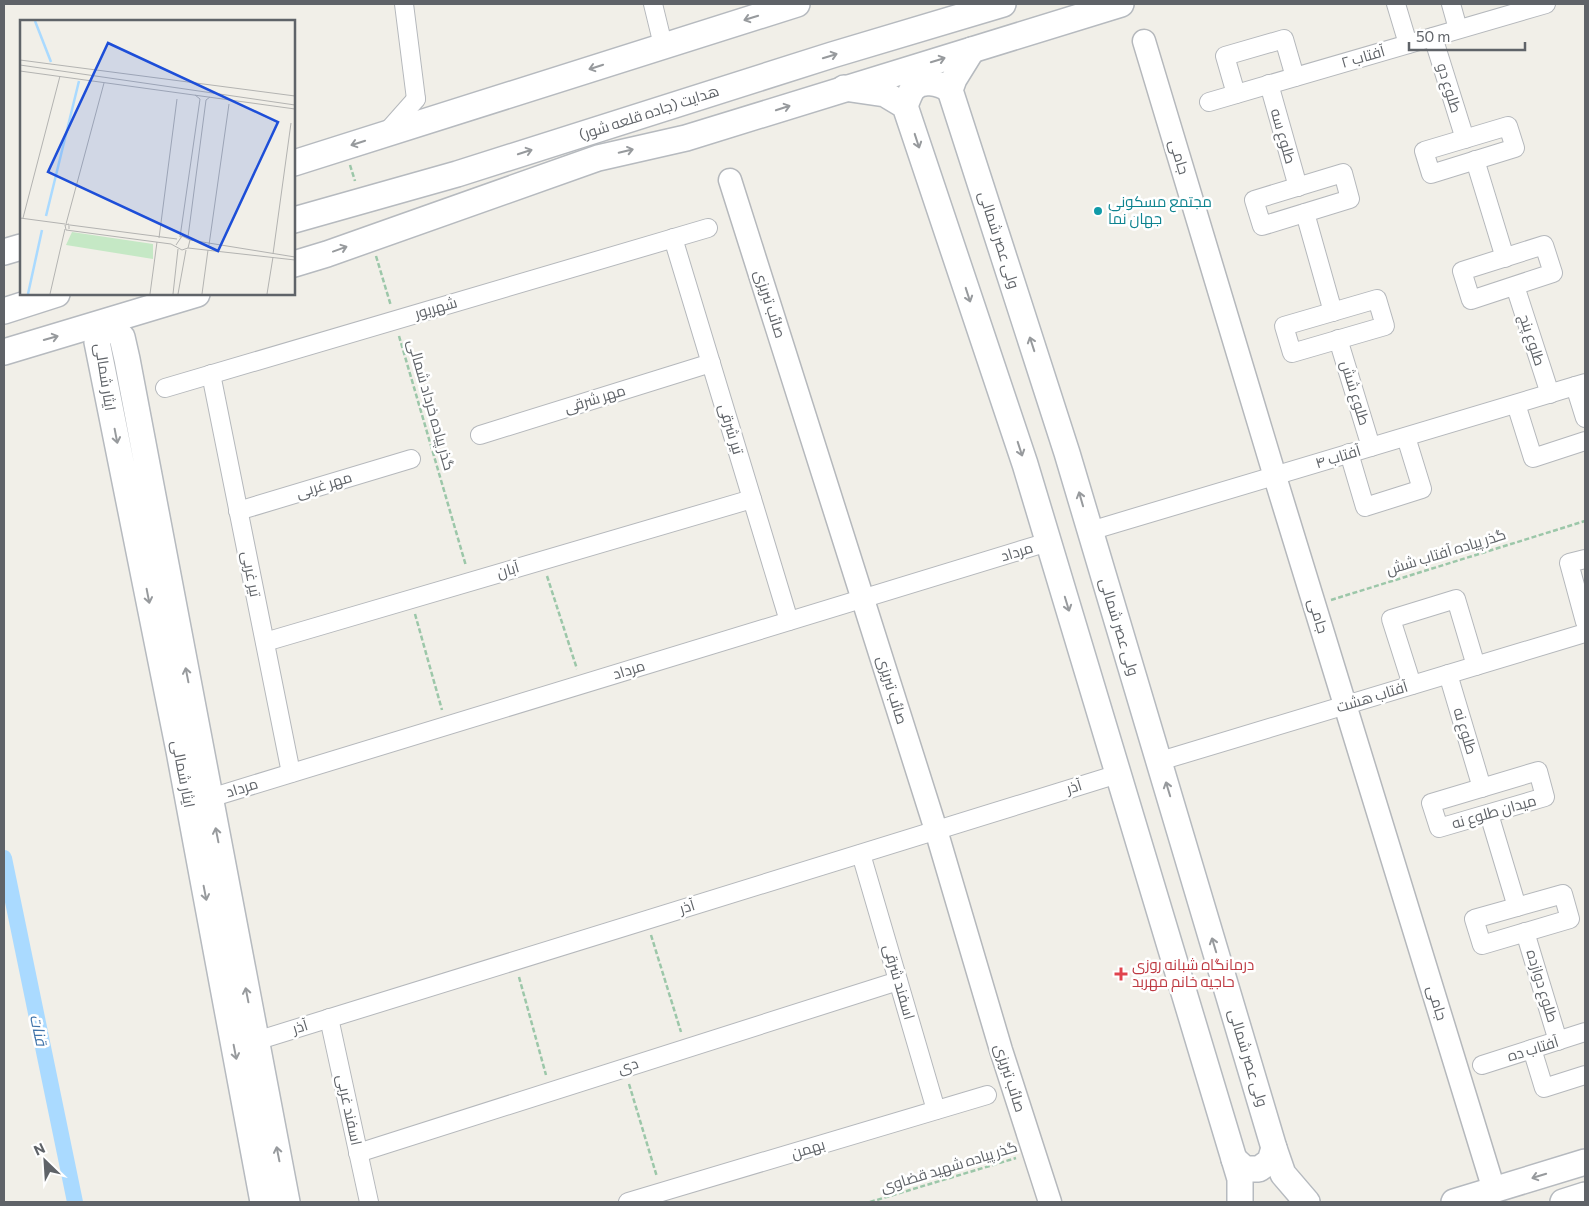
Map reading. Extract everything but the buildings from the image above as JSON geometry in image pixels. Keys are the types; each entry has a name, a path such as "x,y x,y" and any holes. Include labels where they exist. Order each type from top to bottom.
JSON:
{"main road":[{"path":"295,163 797,4"},
{"name":"هدایت (جاده قلعه شور)","path":"295,220 457,174 832,55 1003,4"},
{"path":"333,208 598,158 686,138 1121,4"},
{"path":"905,106 913,88 925,82 942,84 950,90 954,79 972,50"},
{"path":"844,88 885,94 905,106 1025,464 1240,1179 1240,1202"},
{"name":"ولی عصر شمالی","path":"950,90 1067,452 1274,1148 1284,1174 1307,1202"},
{"path":"295,264 598,158"},
{"path":"4,252 20,247"},
{"path":"4,311 54,295"},
{"path":"4,352 194,295"},
{"name":"ایثار شمالی","path":"263,1202 221,916 210,798 127,359 122,337 106,322 96,342 179,752 221,916 256,1041 287,1202"},
{"path":"1234,1159 1245,1169 1259,1169 1270,1161 1274,1148"},
{"path":"1454,1202 1585,1162"},
{"path":"1563,1202 1585,1195"}],"street":[{"path":"385,134 416,99 404,4"},
{"path":"653,4 663,45"},
{"path":"1396,4 1408,44"},
{"path":"1451,4 1458,29"},
{"name":"آفتاب ۲","path":"1209,102 1546,4"},
{"name":"طلوع دو","path":"1433,37 1465,139"},
{"path":"1236,94 1225,56 1284,39 1295,77"},
{"name":"جامی","path":"1144,41 1314,605 1494,1190"},
{"name":"طلوع سه","path":"1269,84 1298,187"},
{"path":"416,99 448,115"},
{"path":"1508,126 1515,148 1431,174 1424,151 1465,139 1508,126"},
{"path":"1474,160 1505,258"},
{"path":"1342,173 1350,199 1262,226 1254,200 1298,187 1342,173"},
{"name":"صائب تبریزی","path":"730,180 936,830 1001,1050 1050,1202"},
{"path":"1306,212 1333,312"},
{"name":"شهریور","path":"165,388 708,228"},
{"name":"تیر شرقی","path":"673,238 789,621"},
{"path":"1544,245 1553,273 1471,300 1462,271 1505,258 1544,245"},
{"name":"طلوع پنج","path":"1515,286 1550,394"},
{"path":"1377,299 1385,326 1338,340 1292,352 1284,326 1377,299"},
{"name":"طلوع شش","path":"1338,340 1371,447"},
{"name":"مهر شرقی","path":"480,435 711,363"},
{"name":"تیر غربی","path":"210,374 291,773"},
{"path":"1580,385 1585,418"},
{"name":"آفتاب ۴","path":"1090,530 1580,385"},
{"path":"1516,404 1533,458 1585,441"},
{"path":"1349,453 1365,507 1422,490 1406,437"},
{"name":"مهر غربی","path":"238,511 411,459"},
{"name":"آبان","path":"265,642 752,499"},
{"name":"مرداد","path":"210,798 1048,542"},
{"path":"1585,559 1568,563 1585,622"},
{"path":"1412,685 1391,619 1456,599 1476,666"},
{"name":"آفتاب هشت","path":"1160,762 1585,633"},
{"name":"طلوع نه","path":"1448,674 1482,788"},
{"name":"میدان طلوع نه","path":"1538,771 1545,797 1439,828 1431,803 1482,788 1538,771"},
{"name":"آذر","path":"256,1041 1118,774"},
{"path":"1489,814 1517,907"},
{"name":"اسفند شرقی","path":"860,854 936,1110"},
{"path":"1562,894 1570,919 1482,945 1474,919 1517,907 1562,894"},
{"name":"طلوع دوازده","path":"1525,932 1558,1041"},
{"name":"دی","path":"358,1153 898,980"},
{"name":"اسفند غربی","path":"329,1018 370,1202"},
{"name":"آفتاب ده","path":"1482,1065 1585,1032"},
{"path":"1532,1049 1544,1088 1585,1075"},
{"name":"بهمن","path":"628,1202 987,1095"}],"path":[{"path":"345,148 360,201"},
{"name":"گذر پیاده خرداد شمالی","path":"371,238 470,582"},
{"name":"گذر پیاده آفتاب شش","path":"1314,605 1585,521"},
{"path":"542,560 582,684"},
{"path":"410,599 446,726"},
{"path":"647,920 686,1048"},
{"path":"514,961 551,1091"},
{"path":"625,1068 661,1192"},
{"name":"گذر پیاده شهید قضاوی","path":"870,1202 1034,1153"}],"waterway":[{"name":"قنات","path":"4,858 75,1202"}],"place":[{"name":"مجتمع مسکونی جهان نما","path":"1098,211"},
{"name":"درمانگاه شبانه‌ روزی حاجیه‌ خانم مهربد","path":"1121,974"}]}
